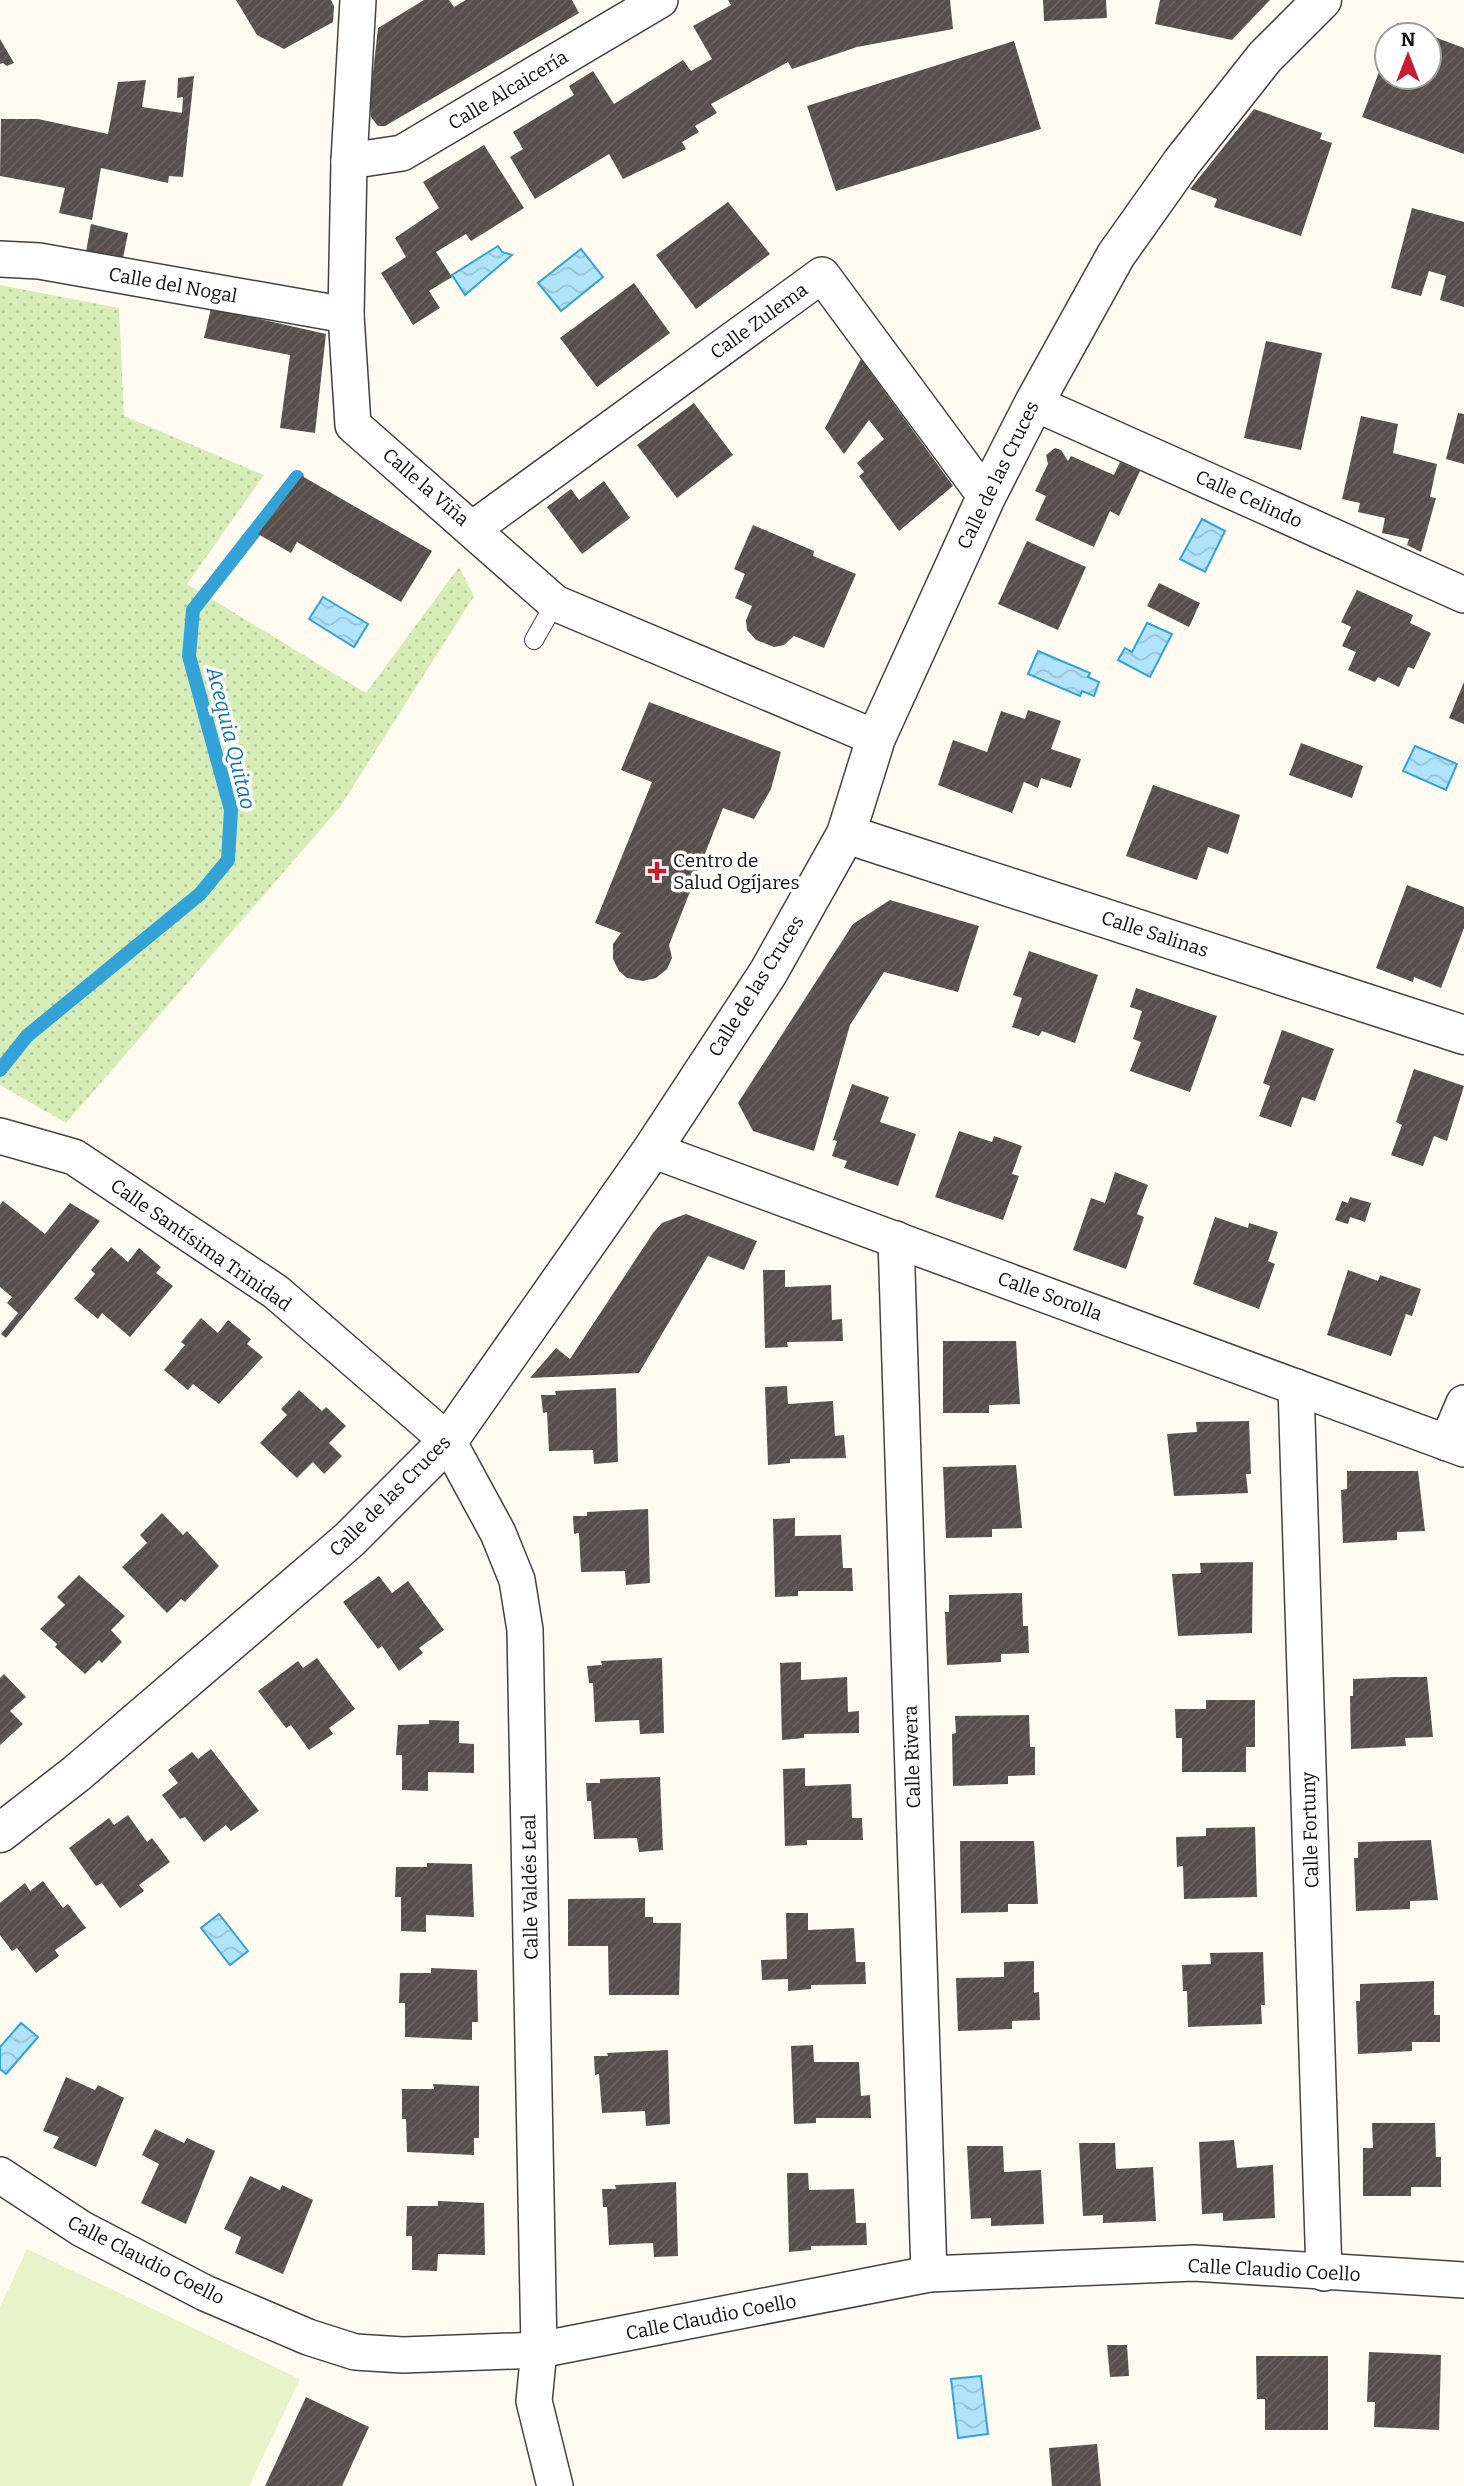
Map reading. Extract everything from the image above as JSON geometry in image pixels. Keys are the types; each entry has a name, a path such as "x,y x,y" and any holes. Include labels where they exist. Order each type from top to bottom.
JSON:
{"street":[{"name":"Calle la Viña","path":"358,0 349,161 346,315 353,425 474,528 555,603 876,738"},
{"name":"Calle Alcaicería","path":"349,161 402,153 660,0"},
{"name":"Calle de las Cruces","path":"0,1833 76,1774 349,1540 448,1441 652,1150 768,973 846,834 876,738 986,497 1034,402 1116,255 1265,57 1313,2"},
{"name":"Calle del Nogal","path":"0,259 39,261 346,315"},
{"name":"Calle Zulema","path":"474,528 822,275 986,497"},
{"name":"Calle Celindo","path":"1034,402 1464,595"},
{"name":"Calle Salinas","path":"846,834 1464,1035"},
{"name":"Calle Santísima Trinidad","path":"0,1136 74,1157 276,1292 448,1441"},
{"name":"Calle Sorolla","path":"652,1150 1456,1446 1464,1404"},
{"name":"Calle Rivera","path":"896,1240 929,2274"},
{"name":"Calle Fortuny","path":"1296,1387 1324,2273"},
{"name":"Calle Valdés Leal","path":"448,1441 498,1533 517,1580 525,1630 539,2350 534,2401 555,2486"},
{"name":"Calle Claudio Coello","path":"0,2175 82,2230 205,2293 308,2337 355,2352 403,2355 539,2350 929,2274 1194,2263 1464,2280"}],"lane":[{"path":"534,640 555,603"}],"green space":[{"path":"0,285 119,308 124,416 264,475 187,584 366,693 459,567 474,596 340,807 66,1123 0,1085"},
{"path":"27,2249 300,2379 249,2486 0,2486 0,2307"}],"water":[{"path":"498,246 502,252 512,255 465,295 452,275"},
{"path":"581,249 603,277 561,311 538,283"},
{"path":"1202,519 1225,531 1205,572 1180,559"},
{"path":"323,597 368,624 354,647 309,619"},
{"path":"1147,623 1172,634 1150,677 1118,660 1125,648 1132,652"},
{"path":"1038,651 1090,673 1088,677 1099,682 1094,696 1082,691 1080,696 1028,674"},
{"path":"1415,746 1457,764 1446,790 1403,771"},
{"path":"219,1914 248,1951 230,1965 201,1928"},
{"path":"21,2023 38,2037 6,2074 0,2069 0,2047"},
{"path":"981,2376 988,2434 958,2438 951,2379"}],"building":[{"path":"236,0 331,0 334,6 333,22 284,49 257,35"},
{"path":"424,0 449,0 454,7 466,0 572,0 579,13 385,126 378,126 371,117 370,99 378,28"},
{"path":"728,0 950,0 953,29 857,47 792,69 788,62 711,104 717,113 695,126 699,132 682,142 686,149 623,179 609,154 535,199 510,157 523,149 513,132 574,95 569,86 593,71 614,104 683,60 691,71 712,59 693,26 731,5"},
{"path":"1043,0 1106,0 1107,18 1044,21"},
{"path":"1160,0 1270,0 1232,40 1155,24"},
{"path":"0,39 14,63 7,66 0,64"},
{"path":"1443,40 1464,48 1464,154 1362,117 1373,88 1373,91 1443,91"},
{"path":"1014,41 1041,129 836,191 807,106"},
{"path":"194,76 183,177 169,176 168,183 101,168 92,220 59,213 65,188 0,176 1,119 38,119 108,134 118,82 146,80 142,107 182,113 183,97 177,98 178,78"},
{"path":"1254,109 1322,133 1320,139 1332,143 1301,236 1214,207 1217,199 1190,189"},
{"path":"484,145 524,208 471,241 466,234 436,252 452,277 429,291 440,308 413,325 381,273 406,257 395,238 439,208 423,182"},
{"path":"728,202 770,254 696,309 656,255"},
{"path":"1412,208 1464,222 1464,307 1440,300 1446,276 1429,271 1421,296 1391,288"},
{"path":"91,224 128,233 123,258 86,252"},
{"path":"634,283 670,333 597,387 560,338"},
{"path":"211,308 326,334 315,433 280,428 290,355 204,338"},
{"path":"1266,341 1322,353 1301,450 1244,438"},
{"path":"861,359 953,486 899,531 859,476 864,472 857,463 884,439 869,420 844,454 825,428"},
{"path":"694,403 733,455 677,498 637,445"},
{"path":"1458,413 1464,414 1464,464 1446,459"},
{"path":"1361,416 1398,424 1393,453 1437,464 1430,497 1436,498 1421,552 1407,545 1409,539 1382,533 1385,518 1358,512 1360,503 1342,499"},
{"path":"1055,448 1061,450 1068,461 1071,456 1114,475 1120,462 1140,471 1119,516 1110,511 1094,547 1035,520 1046,496 1035,491 1048,464 1046,455"},
{"path":"302,476 432,551 401,602 297,542 291,553 258,534"},
{"path":"604,481 630,518 582,554 547,507 571,489 579,500"},
{"path":"753,525 814,551 813,556 856,574 824,648 794,636 784,645 774,647 756,640 747,630 746,620 752,606 735,598 745,574 734,569"},
{"path":"1027,541 1086,567 1058,630 998,604"},
{"path":"1159,583 1200,603 1189,627 1147,606"},
{"path":"1357,590 1413,615 1410,623 1431,633 1414,669 1408,667 1399,687 1378,677 1375,682 1348,670 1356,652 1342,646 1351,627 1341,622"},
{"path":"1464,682 1464,724 1449,718"},
{"name":"Centro de Salud Ogíjares","path":"649,702 781,752 771,789 754,819 723,808 669,945 672,958 667,969 656,978 643,981 627,978 619,971 613,959 613,944 621,933 595,923 652,782 621,770"},
{"path":"1028,710 1061,721 1051,749 1081,759 1071,788 1041,778 1038,788 1024,782 1012,813 938,785 953,740 987,752 1001,711 1025,719"},
{"path":"1301,743 1363,766 1352,798 1289,775"},
{"path":"1153,785 1240,815 1228,854 1208,847 1197,880 1126,856"},
{"path":"1407,885 1464,907 1464,928 1441,988 1414,977 1413,982 1376,968"},
{"path":"890,900 979,926 958,992 884,972 850,1025 814,1151 753,1131 738,1103 853,924"},
{"path":"1029,951 1098,975 1075,1043 1042,1031 1039,1036 1012,1027 1022,998 1013,995"},
{"path":"1136,988 1217,1016 1190,1092 1130,1071 1141,1042 1133,1039 1142,1011 1130,1007"},
{"path":"1282,1030 1334,1049 1315,1101 1302,1097 1291,1127 1259,1116 1270,1086 1263,1083"},
{"path":"1414,1069 1464,1086 1447,1141 1434,1136 1423,1166 1391,1155 1402,1125 1396,1122"},
{"path":"852,1084 889,1097 880,1122 916,1134 898,1186 844,1168 847,1161 832,1156 837,1141 833,1140"},
{"path":"959,1131 992,1142 994,1136 1022,1146 1012,1174 1019,1176 1003,1220 935,1197"},
{"path":"1115,1172 1148,1185 1137,1214 1144,1217 1126,1269 1073,1250 1091,1198 1105,1203"},
{"path":"1350,1197 1371,1203 1365,1222 1350,1217 1348,1224 1335,1220 1342,1201 1348,1203"},
{"path":"3,1201 45,1234 70,1203 100,1221 6,1338 1,1334 18,1313 7,1303 12,1297 0,1287 0,1205"},
{"path":"686,1214 757,1241 744,1270 708,1256 639,1373 530,1378 556,1348 570,1359 653,1233 662,1223"},
{"path":"1215,1217 1248,1228 1249,1223 1278,1232 1268,1261 1275,1264 1259,1309 1193,1284"},
{"path":"111,1247 128,1262 139,1248 161,1267 156,1273 173,1286 130,1337 102,1313 98,1319 74,1299 95,1274 91,1270"},
{"path":"763,1270 785,1270 785,1287 831,1285 832,1320 842,1319 843,1341 787,1342 788,1347 765,1348"},
{"path":"1348,1270 1378,1281 1380,1275 1421,1289 1412,1316 1406,1314 1391,1356 1327,1335"},
{"path":"201,1318 218,1333 228,1320 251,1339 247,1344 263,1357 219,1404 193,1384 188,1390 164,1370 185,1345 181,1342"},
{"path":"943,1341 1016,1341 1020,1404 989,1405 989,1413 943,1413"},
{"path":"787,1386 788,1404 833,1401 835,1436 844,1435 846,1458 790,1459 790,1463 768,1465 765,1387"},
{"path":"616,1388 618,1462 594,1464 593,1450 549,1451 547,1412 543,1413 541,1395 556,1395 555,1391"},
{"path":"299,1390 322,1411 326,1407 346,1426 329,1443 342,1456 324,1474 313,1462 297,1478 260,1443 287,1415 281,1409"},
{"path":"1249,1421 1251,1474 1246,1474 1248,1493 1174,1496 1167,1434 1197,1432 1196,1422"},
{"path":"1016,1465 1022,1528 992,1529 992,1537 946,1538 943,1467"},
{"path":"1347,1471 1418,1471 1425,1531 1397,1532 1397,1540 1343,1543 1341,1490 1347,1489"},
{"path":"648,1509 650,1583 626,1585 625,1571 581,1572 579,1533 574,1534 573,1516 587,1516 587,1512"},
{"path":"162,1513 183,1535 187,1531 219,1566 185,1602 181,1599 167,1613 122,1567 147,1543 140,1535"},
{"path":"795,1518 795,1536 841,1535 843,1568 852,1568 853,1591 798,1591 798,1596 775,1597 773,1519"},
{"path":"1253,1562 1252,1633 1178,1636 1172,1574 1201,1573 1200,1563"},
{"path":"79,1575 125,1616 111,1630 122,1642 102,1663 99,1660 85,1674 55,1647 57,1644 40,1629 65,1605 57,1597"},
{"path":"379,1576 392,1593 408,1581 444,1630 419,1648 423,1653 399,1671 382,1646 378,1649 343,1602"},
{"path":"1022,1593 1023,1626 1028,1626 1029,1653 1001,1654 1001,1662 947,1665 945,1612 949,1612 949,1595"},
{"path":"317,1658 355,1709 329,1728 333,1734 309,1750 291,1725 286,1728 258,1691 298,1661 303,1668"},
{"path":"662,1658 664,1733 640,1734 639,1720 595,1722 593,1683 589,1683 587,1666 602,1665 601,1661"},
{"path":"801,1662 801,1680 847,1677 848,1712 859,1711 859,1733 804,1734 804,1738 782,1740 780,1663"},
{"path":"4,1674 26,1697 10,1711 23,1724 0,1745 0,1678"},
{"path":"1427,1677 1433,1737 1405,1738 1406,1746 1351,1749 1350,1696 1353,1696 1353,1679"},
{"path":"1206,1700 1255,1700 1255,1747 1246,1747 1246,1772 1182,1772 1182,1738 1176,1738 1175,1709 1206,1709"},
{"path":"1029,1715 1030,1747 1035,1747 1035,1775 1008,1776 1008,1784 953,1786 952,1734 956,1733 955,1716"},
{"path":"429,1720 459,1721 459,1743 474,1744 474,1773 428,1772 428,1791 402,1790 402,1755 396,1755 398,1725 429,1724"},
{"path":"211,1749 259,1811 231,1831 226,1825 204,1842 185,1817 180,1819 162,1795 178,1783 168,1770 192,1752 198,1759"},
{"path":"805,1768 805,1786 851,1784 852,1818 862,1818 863,1840 807,1840 807,1845 785,1846 783,1769"},
{"path":"660,1777 663,1850 639,1852 637,1838 594,1839 591,1801 587,1801 586,1783 600,1783 600,1779"},
{"path":"128,1815 147,1842 152,1838 170,1862 139,1885 144,1891 120,1908 102,1883 96,1886 69,1848 109,1818 114,1825"},
{"path":"1255,1827 1257,1897 1184,1899 1183,1866 1177,1867 1176,1837 1206,1836 1206,1828"},
{"path":"1431,1840 1438,1900 1410,1901 1410,1909 1356,1911 1354,1858 1358,1858 1358,1842"},
{"path":"960,1841 1034,1841 1038,1904 1008,1904 1008,1912 961,1913"},
{"path":"427,1863 472,1864 474,1917 426,1915 426,1932 401,1931 401,1897 395,1897 396,1867 427,1867"},
{"path":"43,1881 63,1908 68,1904 86,1928 55,1950 59,1956 36,1973 17,1948 12,1951 0,1935 0,1903 25,1883 30,1891"},
{"path":"645,1898 645,1917 653,1917 653,1923 681,1923 679,1995 609,1995 608,1946 568,1946 568,1899"},
{"path":"786,1913 808,1913 808,1930 854,1928 856,1962 865,1962 866,1984 811,1985 811,1989 788,1991 788,1979 762,1980 761,1960 787,1959"},
{"path":"1263,1952 1265,2005 1261,2005 1262,2024 1188,2027 1187,1991 1183,1991 1182,1965 1211,1964 1210,1953"},
{"path":"1034,1961 1034,1993 1039,1992 1040,2020 1012,2021 1012,2029 958,2031 956,1978 1004,1977 1004,1962"},
{"path":"431,1968 477,1970 478,2022 472,2022 472,2040 405,2037 405,2003 399,2003 400,1973 431,1973"},
{"path":"1434,1981 1434,2015 1440,2015 1440,2042 1412,2042 1412,2051 1358,2054 1356,2001 1360,2001 1360,1984"},
{"path":"813,2045 814,2062 859,2062 861,2096 870,2095 871,2118 816,2118 816,2123 794,2124 791,2046"},
{"path":"668,2050 670,2124 646,2126 645,2111 602,2113 599,2074 595,2075 594,2056"},
{"path":"66,2077 95,2090 98,2085 124,2098 96,2167 53,2148 59,2137 43,2131"},
{"path":"433,2084 479,2086 479,2138 474,2138 474,2155 407,2152 406,2119 402,2119 402,2089 434,2089"},
{"path":"1372,2123 1435,2123 1436,2157 1441,2157 1441,2187 1411,2187 1411,2196 1363,2196 1363,2148 1373,2148"},
{"path":"155,2129 184,2143 187,2138 215,2151 186,2224 141,2203 159,2164 142,2155"},
{"path":"1234,2140 1237,2168 1273,2165 1275,2218 1223,2221 1223,2213 1202,2214 1199,2142"},
{"path":"1079,2143 1115,2143 1116,2169 1153,2167 1156,2221 1103,2223 1103,2215 1083,2216"},
{"path":"967,2146 1003,2146 1004,2172 1041,2170 1044,2224 991,2226 991,2218 971,2219"},
{"path":"787,2173 808,2173 809,2190 854,2189 856,2223 866,2223 867,2245 811,2246 811,2250 789,2252"},
{"path":"250,2176 280,2190 282,2185 313,2200 283,2274 235,2253 241,2237 224,2229"},
{"path":"676,2182 678,2256 654,2257 653,2243 609,2245 607,2207 603,2207 602,2189 616,2189 615,2185"},
{"path":"438,2201 484,2203 485,2255 438,2254 437,2271 412,2270 412,2236 406,2236 407,2206 438,2206"},
{"path":"1107,2345 1127,2345 1129,2376 1110,2377"},
{"path":"1369,2352 1441,2355 1439,2430 1374,2427 1375,2402 1367,2402"},
{"path":"1256,2356 1328,2356 1328,2430 1265,2430 1265,2399 1257,2399"},
{"path":"306,2397 369,2427 342,2486 265,2486"},
{"path":"1097,2444 1101,2486 1052,2486 1049,2448"}],"waterway":[{"name":"Acequia Quitao","path":"0,1070 27,1036 200,894 228,860 231,810 189,656 193,610 297,477"}],"place":[{"name":"Centro de Salud Ogíjares","path":"657,871"}]}
